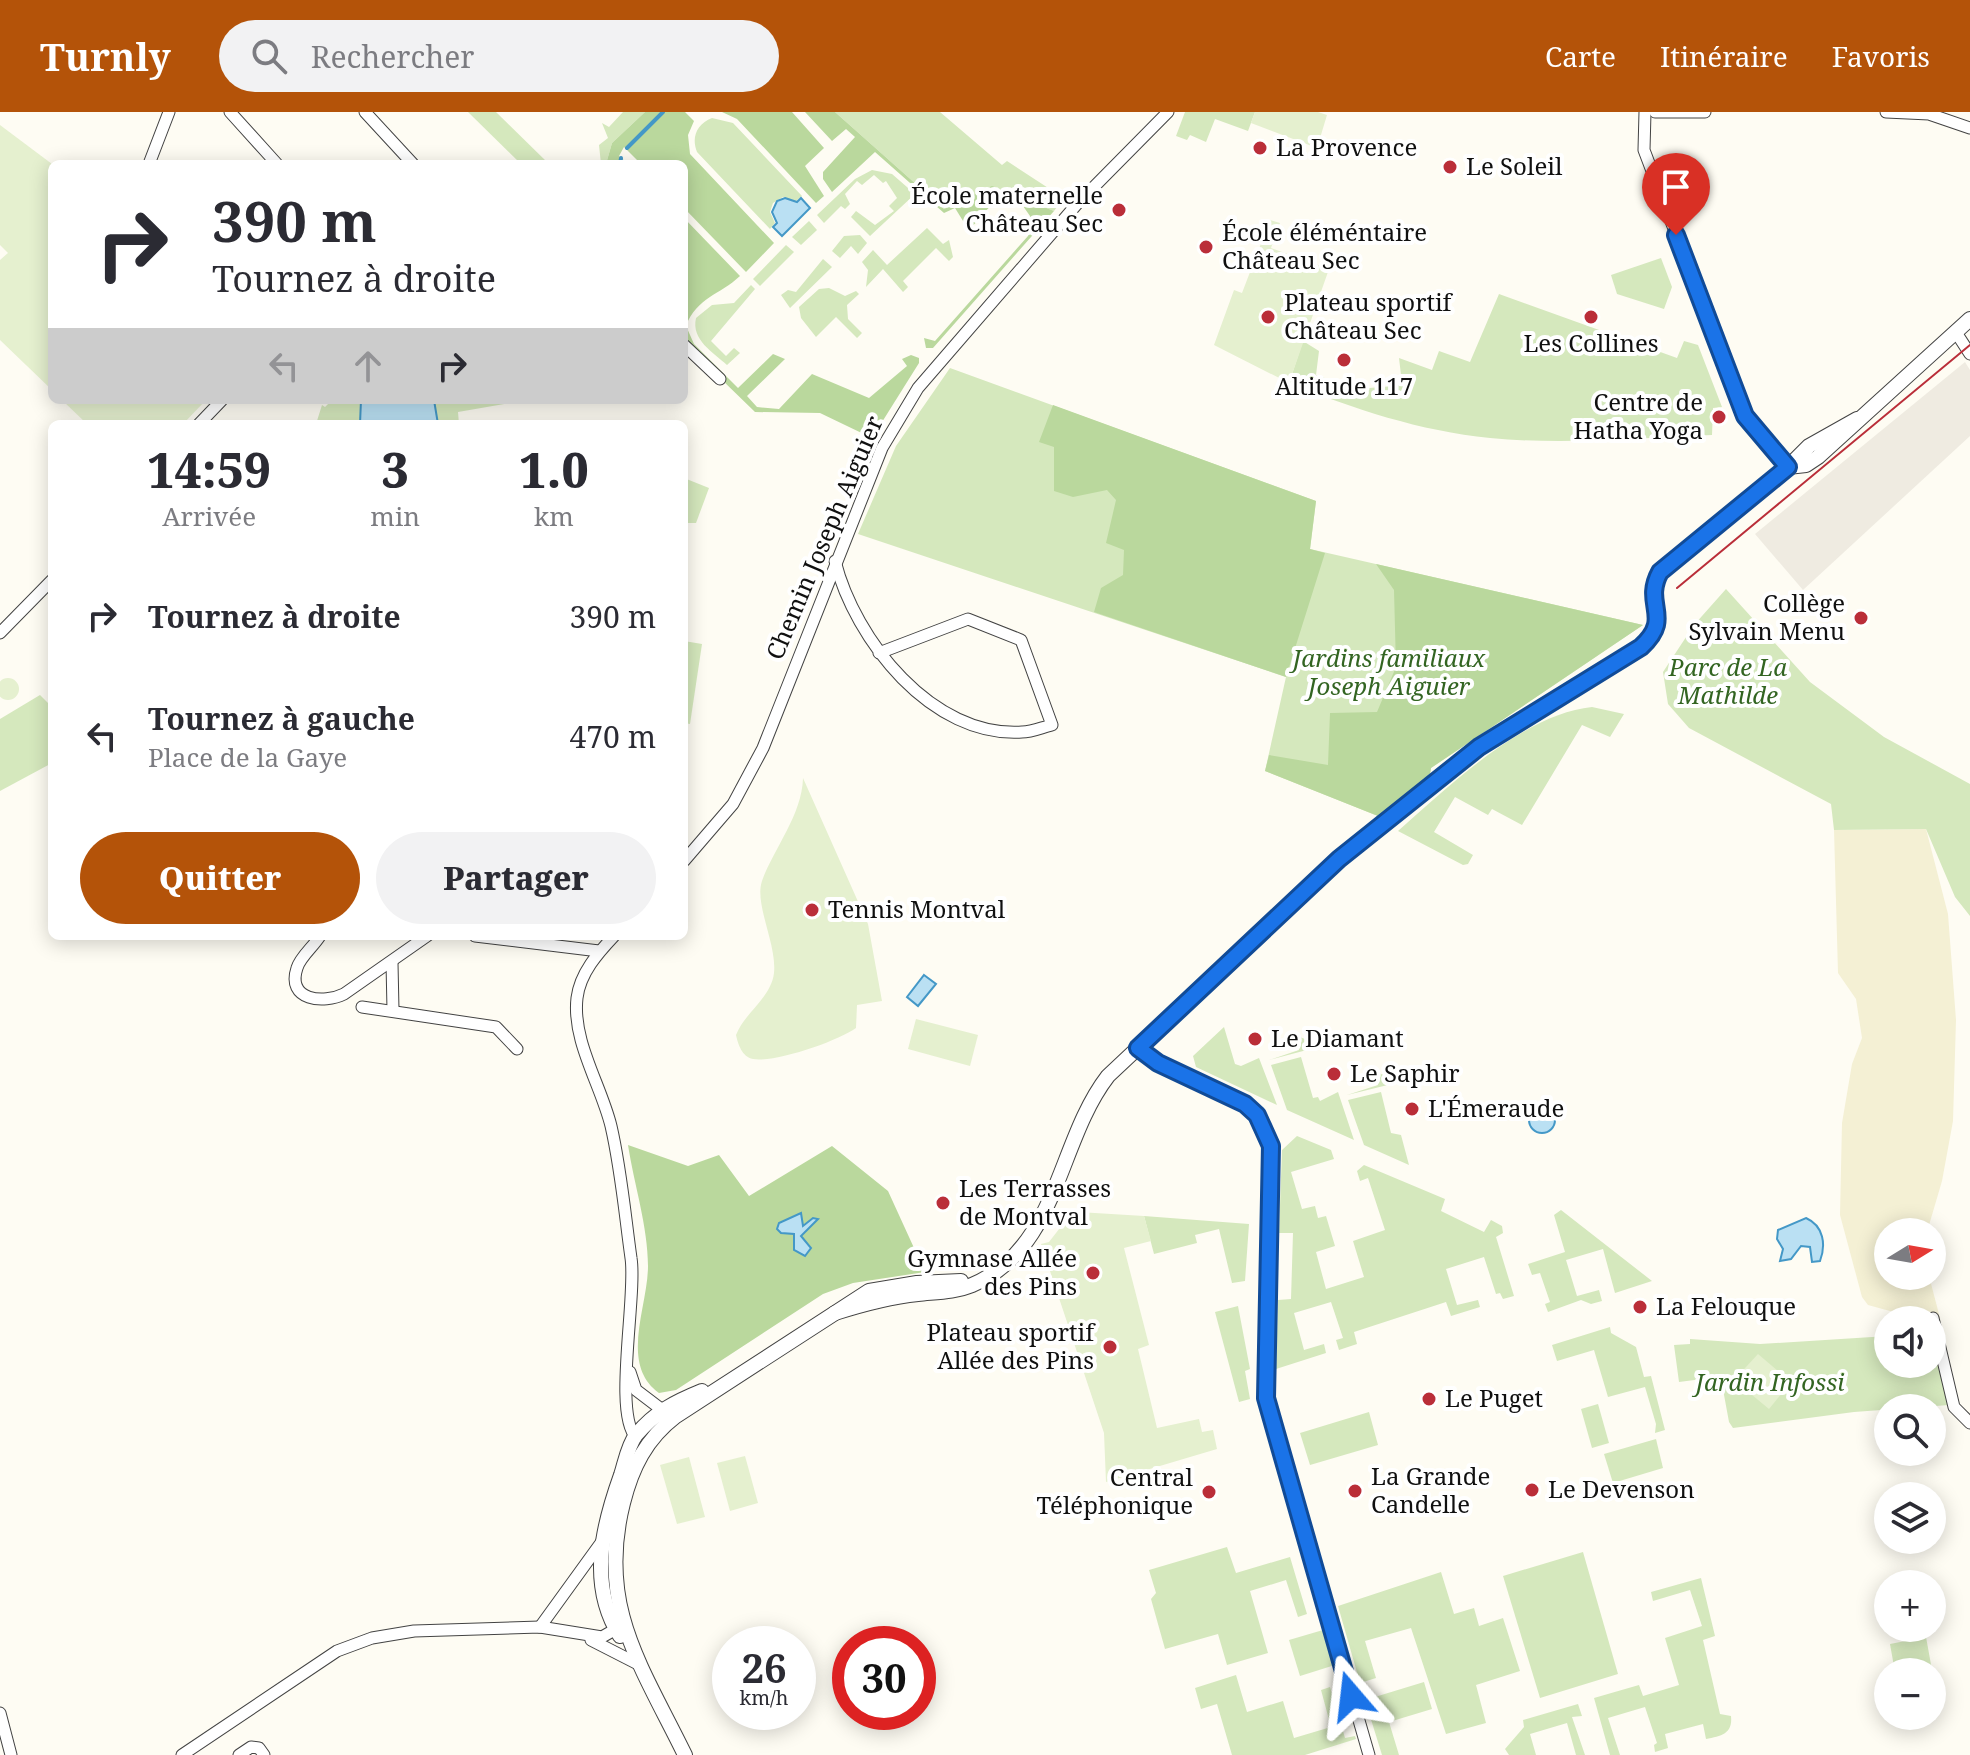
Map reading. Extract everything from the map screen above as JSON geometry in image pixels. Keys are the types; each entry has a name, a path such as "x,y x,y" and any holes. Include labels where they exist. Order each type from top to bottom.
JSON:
{"street":[{"path":"151,160 169,112"},
{"path":"230,112 273,160"},
{"path":"365,112 409,160"},
{"name":"Chemin Joseph Aiguier","path":"688,856 733,804 749,776 882,448 918,388 1077,204 1168,112"},
{"path":"1645,112 1644,150 1745,416 1788,467"},
{"path":"1655,112 1705,112"},
{"path":"1886,112 1929,114 1970,128"},
{"path":"1957,334 1970,319"},
{"path":"634,1438 659,1429 733,1377 835,1313 886,1298 960,1289 1001,1267 1027,1243 1043,1221 1092,1097 1138,1048 1339,859 1479,747 1641,647 1655,633 1658,624 1653,591 1660,572 1788,467 1806,465 1970,325"},
{"path":"1957,334 1970,354"},
{"path":"688,349 720,379"},
{"path":"203,420 218,404"},
{"path":"835,561 840,580 870,644 913,689 953,715 986,728 1023,732 1052,725 1021,640 968,619 879,653"},
{"path":"0,633 48,584"},
{"path":"317,940 297,968 296,987 304,997 332,1000 392,963 422,940"},
{"path":"529,940 599,951"},
{"path":"540,1627 592,1563 603,1539 634,1438 626,1356 632,1263 611,1126 587,1056 577,1013 584,976 599,951 610,940"},
{"path":"392,963 393,1010"},
{"path":"362,1007 496,1027 517,1049"},
{"path":"1138,1048 1158,1063 1245,1104 1257,1115 1271,1146 1266,1398 1369,1755"},
{"path":"626,1356 636,1390 661,1409"},
{"path":"1946,1373 1954,1407 1969,1421"},
{"path":"634,1438 661,1409 733,1377"},
{"path":"620,1628 613,1555 627,1487 634,1467 659,1429 661,1409"},
{"path":"592,1563 614,1581"},
{"path":"592,1563 620,1628 685,1755"},
{"path":"182,1755 337,1651 372,1638 414,1631 540,1627 602,1637 620,1628"},
{"path":"580,1634 643,1670"},
{"path":"1,1717 11,1755"},
{"path":"239,1755 251,1747 259,1748 264,1755"}],"shaded area":[{"path":"1965,362 1970,370 1970,436 1803,590 1755,534"},
{"path":"1926,829 1948,914 1956,1020 1953,1121 1942,1181 1931,1218 1874,1218 1874,1290 1933,1290 1937,1306 1868,1305 1862,1297 1840,1215 1842,1123 1852,1064 1862,1038 1856,999 1838,973 1834,830"}],"green space":[{"path":"468,112 496,112 545,160 517,160"},
{"path":"623,112 645,112 612,143 607,160 601,160 599,145 608,138 602,123 609,127"},
{"path":"645,112 685,112 694,121 688,135 690,154 774,243 746,272 688,212 688,160 637,160 624,147 619,156 624,160 607,160 612,143"},
{"path":"722,112 792,112 824,148 805,166 824,196 816,203 737,119"},
{"path":"805,112 835,112 944,209 992,186 1054,211 933,348 926,348 924,338 935,341 1028,236 1030,216 1023,206 1007,197 989,208 968,229 955,208 944,213 875,152 832,192 823,179 823,172 855,137 846,129 832,141"},
{"path":"835,112 940,112 1002,165 1007,161 1059,195 1067,194 1054,211 992,187 944,209"},
{"path":"1185,112 1255,112 1248,131 1215,119 1206,142 1190,135 1187,140 1176,136"},
{"path":"1255,112 1318,112 1327,115 1317,148 1251,123"},
{"path":"712,118 733,123 802,196 796,201 783,197 773,203 770,212 775,223 770,229 697,152 697,132 702,124"},
{"path":"0,125 48,161 48,386 0,340 0,260 8,253 0,245"},
{"path":"872,170 892,174 915,194 870,236 851,217 856,211 875,225 894,211 889,206 897,198 886,181 883,183 874,175 862,185 857,181 845,194 850,204 845,209 841,206 824,223 817,215 855,179"},
{"name":"Plateau sportif Château Sec","path":"1270,220 1280,223 1271,248 1329,269 1289,383 1214,345 1234,290 1242,293"},
{"path":"809,221 817,230 801,245 792,237"},
{"path":"688,222 740,276 703,302 688,322"},
{"path":"927,228 943,244 949,240 953,257 949,261 936,248 903,281 908,287 903,292 883,269 866,287 868,270 862,262 873,250 887,265"},
{"path":"860,235 867,243 858,254 851,246 840,258 832,251 844,236"},
{"path":"786,245 794,252 760,286 753,279"},
{"path":"1661,258 1672,287 1664,309 1617,294 1611,275"},
{"path":"823,259 832,267 790,308 781,295 788,290 796,292"},
{"path":"751,285 755,289 711,341 726,356 734,348 740,353 727,365 700,339 695,326 696,318 712,305 734,303"},
{"path":"829,288 845,296 856,291 859,294 847,305 848,319 862,333 857,338 836,317 816,337 801,318 799,307 819,289"},
{"path":"1499,294 1677,358 1684,341 1698,345 1722,407 1713,408 1712,435 1573,441 1464,435 1388,418 1289,383 1303,341 1319,351 1316,375 1356,389 1395,386 1401,375 1399,358 1432,370 1439,351 1470,362"},
{"path":"688,330 694,344 738,388 773,354 785,359 747,396 757,407 779,409 812,374 869,398 907,366 902,359 911,355 919,358 919,363 872,438 820,413 755,412 688,347"},
{"name":"Jardins familiaux Joseph Aiguier","path":"950,368 1316,501 1310,549 1643,625 1431,768 1430,774 1383,818 1265,771 1286,677 858,534 896,446"},
{"path":"66,404 202,404 187,420 83,420"},
{"path":"328,404 505,404 458,412 459,420 317,420 322,405 325,407"},
{"path":"1053,405 1316,501 1310,549 1325,553 1286,677 1094,612 1101,588 1123,575 1124,550 1106,543 1116,500 1107,490 1073,497 1054,491 1054,447 1039,442"},
{"path":"688,480 709,488 696,523 688,523"},
{"path":"1376,564 1643,625 1431,768 1430,774 1383,818 1265,771 1269,755 1328,765 1330,713 1377,712 1396,667 1394,590"},
{"name":"Parc de La Mathilde","path":"1726,589 1810,682 1884,737 1970,784 1970,916 1955,897 1926,829 1834,830 1831,804 1689,728 1668,704 1663,672 1694,625"},
{"path":"688,642 702,644 688,724"},
{"path":"8,678 18,685 16,697 8,700 0,697 0,681"},
{"path":"40,695 48,703 48,765 0,791 0,719"},
{"path":"1592,707 1624,714 1610,737 1582,725 1522,825 1492,809 1488,815 1455,797 1434,832 1473,855 1468,864 1463,865 1398,831 1463,774 1513,738 1540,723"},
{"name":"Tennis Montval","path":"803,778 868,924 882,1001 857,1005 856,1028 835,1039 776,1058 753,1059 743,1053 736,1035 768,990 774,973 760,890 798,805"},
{"path":"916,1019 978,1035 970,1066 908,1049"},
{"path":"1224,1027 1235,1064 1241,1066 1259,1058 1277,1105 1196,1067 1193,1056"},
{"path":"1295,1035 1322,1046 1269,1060 1299,1050"},
{"path":"1301,1057 1313,1098 1318,1097 1320,1101 1338,1092 1354,1140 1287,1110 1271,1065"},
{"path":"1374,1071 1400,1082 1347,1095 1378,1085"},
{"path":"1381,1092 1391,1133 1401,1135 1409,1165 1364,1145 1348,1100"},
{"path":"1297,1136 1331,1150 1334,1159 1291,1172 1302,1209 1315,1206 1318,1218 1326,1216 1335,1246 1316,1252 1326,1289 1364,1277 1353,1241 1385,1230 1368,1178 1360,1181 1357,1171 1364,1165 1445,1199 1441,1211 1484,1232 1491,1220 1502,1226 1503,1233 1496,1237 1514,1296 1503,1299 1500,1293 1496,1294 1484,1257 1446,1269 1457,1305 1478,1300 1480,1307 1451,1316 1446,1302 1354,1332 1357,1344 1339,1350 1336,1340 1343,1338 1331,1302 1294,1313 1304,1350 1324,1344 1326,1353 1276,1369 1278,1300 1291,1299 1293,1233 1279,1233 1282,1150"},
{"path":"628,1145 688,1166 719,1155 749,1196 832,1146 888,1191 925,1272 853,1283 823,1294 676,1390 659,1393 647,1381 640,1367 638,1351 648,1266 643,1221"},
{"path":"1561,1210 1652,1281 1615,1293 1603,1249 1566,1260 1577,1296 1599,1290 1602,1301 1591,1304 1581,1300 1548,1312 1545,1304 1550,1302 1540,1273 1532,1275 1528,1264 1565,1252 1554,1215"},
{"name":"Plateau sportif Allée des Pins","path":"1062,1211 1144,1216 1151,1241 1124,1248 1149,1345 1138,1349 1157,1428 1199,1419 1202,1432 1213,1430 1217,1449 1106,1482 1104,1433 1041,1244 1049,1242 1063,1224"},
{"path":"1144,1216 1249,1224 1245,1281 1232,1283 1219,1229 1195,1235 1197,1243 1154,1254"},
{"path":"1238,1306 1250,1369 1245,1371 1250,1399 1239,1402 1215,1312"},
{"path":"1610,1327 1611,1333 1636,1347 1644,1377 1651,1376 1665,1430 1655,1433 1656,1424 1645,1387 1608,1397 1594,1350 1557,1361 1552,1345"},
{"name":"Jardin Infossi","path":"1874,1337 1874,1378 1942,1378 1949,1405 1946,1405 1946,1394 1874,1394 1874,1411 1733,1428 1729,1422 1722,1384 1710,1378 1679,1382 1674,1345 1690,1344 1690,1339 1760,1344"},
{"path":"1758,1354 1791,1382 1769,1409 1734,1380"},
{"path":"1598,1404 1609,1443 1592,1448 1581,1409"},
{"path":"1369,1412 1378,1445 1310,1465 1300,1433"},
{"path":"1656,1439 1663,1468 1613,1483 1604,1454"},
{"path":"745,1456 758,1503 730,1511 717,1463"},
{"path":"689,1457 705,1517 677,1524 660,1465"},
{"path":"1227,1547 1236,1573 1290,1557 1307,1614 1298,1617 1286,1580 1250,1591 1268,1653 1227,1665 1218,1634 1165,1649 1151,1599 1156,1593 1149,1570"},
{"path":"1583,1552 1618,1674 1540,1698 1503,1576"},
{"path":"1441,1572 1454,1614 1474,1608 1479,1626 1503,1618 1520,1671 1476,1685 1486,1723 1446,1734 1411,1628 1365,1641 1376,1678 1360,1683 1338,1606"},
{"path":"1701,1578 1715,1636 1703,1640 1720,1714 1731,1716 1730,1727 1721,1735 1706,1739 1703,1724 1665,1734 1668,1748 1655,1752 1654,1745 1657,1743 1645,1707 1608,1718 1620,1755 1610,1755 1594,1698 1639,1685 1643,1696 1679,1685 1665,1638 1702,1626 1690,1590 1653,1601 1651,1592"},
{"path":"1323,1630 1335,1665 1300,1676 1289,1640"},
{"path":"1927,1642 1930,1658 1892,1658 1890,1644"},
{"path":"1236,1675 1247,1712 1283,1701 1294,1738 1331,1727 1321,1690 1330,1687 1345,1738 1355,1736 1356,1739 1305,1755 1232,1755 1217,1704 1201,1709 1195,1688"},
{"path":"1424,1682 1432,1709 1389,1722 1399,1755 1382,1755 1365,1700"},
{"path":"1578,1704 1582,1716 1572,1717 1585,1755 1576,1755 1567,1723 1530,1734 1536,1755 1509,1755 1505,1749 1524,1727 1523,1720"}],"water":[{"path":"785,198 797,202 801,198 810,208 782,236 773,227 777,223 772,212 777,201"},
{"path":"361,404 435,404 437,420 360,420"},
{"path":"924,975 936,984 918,1006 907,997"},
{"path":"1542,1107 1551,1111 1555,1120 1551,1129 1542,1133 1533,1129 1529,1120 1533,1111"},
{"path":"801,1213 803,1226 813,1218 818,1219 801,1236 811,1248 805,1256 794,1250 794,1234 781,1233 777,1229 779,1223"},
{"path":"1806,1218 1817,1226 1822,1236 1820,1261 1812,1262 1810,1247 1801,1246 1791,1259 1780,1261 1783,1249 1777,1239 1778,1230"}],"waterway":[{"path":"627,148 663,112"}],"tram line":[{"path":"1677,588 1970,345"}],"place":[{"name":"La Provence","path":"1260,148"},
{"name":"Le Soleil","path":"1450,167"},
{"name":"École maternelle Château Sec","path":"1119,210"},
{"name":"École éléméntaire Château Sec","path":"1206,247"},
{"name":"Plateau sportif Château Sec","path":"1268,317"},
{"name":"Les Collines","path":"1591,317"},
{"name":"Altitude 117","path":"1344,360"},
{"name":"Centre de Hatha Yoga","path":"1719,417"},
{"name":"Collège Sylvain Menu","path":"1861,618"},
{"name":"Tennis Montval","path":"812,910"},
{"name":"Le Diamant","path":"1255,1039"},
{"name":"Le Saphir","path":"1334,1074"},
{"name":"L'Émeraude","path":"1412,1109"},
{"name":"Les Terrasses de Montval","path":"943,1203"},
{"name":"Gymnase Allée des Pins","path":"1093,1273"},
{"name":"La Felouque","path":"1640,1307"},
{"name":"Plateau sportif Allée des Pins","path":"1110,1347"},
{"name":"Le Puget","path":"1429,1399"},
{"name":"Le Devenson","path":"1532,1490"},
{"name":"La Grande Candelle","path":"1355,1491"},
{"name":"Central Téléphonique","path":"1209,1492"}],"route":[{"path":"1351,1696 1271,1425 1266,1398 1264,1370 1271,1146 1257,1115 1245,1104 1158,1063 1138,1048 1339,859 1479,747 1641,647 1655,633 1658,624 1653,591 1660,572 1788,467 1745,416 1676,235"}]}
